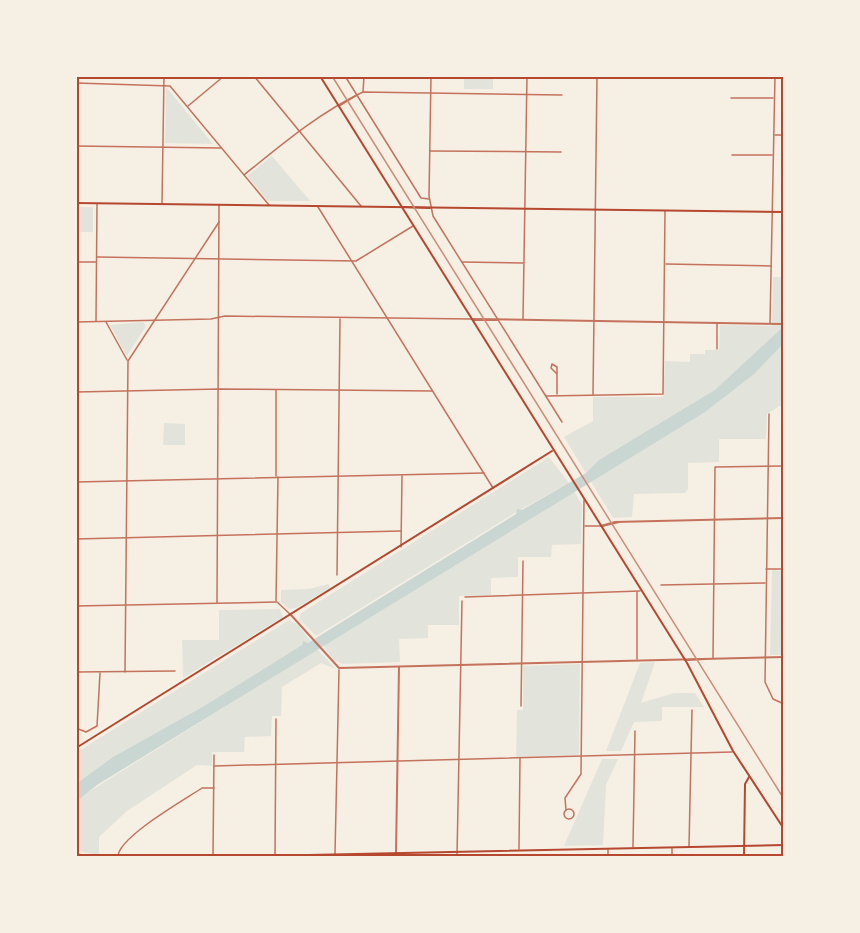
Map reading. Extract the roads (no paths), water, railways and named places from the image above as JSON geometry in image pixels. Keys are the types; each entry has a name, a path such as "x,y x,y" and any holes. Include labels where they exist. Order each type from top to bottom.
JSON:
{"main road":[{"path":"320,76 601,526 639,591 684,659 706,695 733,751 783,829"},
{"path":"76,203 783,213"},
{"path":"76,748 553,450"},
{"path":"744,856 745,784 749,777"},
{"path":"261,856 350,856 783,845"},
{"path":"76,854 86,856"}],"street":[{"path":"162,204 164,76"},
{"path":"188,107 224,76"},
{"path":"254,76 362,206"},
{"path":"345,76 421,198 429,199"},
{"path":"363,93 364,76"},
{"path":"431,76 430,207 461,262 562,422"},
{"path":"523,320 527,76"},
{"path":"593,395 597,76"},
{"path":"770,323 775,76"},
{"path":"76,83 170,86 269,206"},
{"path":"244,175 299,130 363,93 562,95"},
{"path":"731,98 774,98"},
{"path":"774,135 783,135"},
{"path":"76,146 222,148"},
{"path":"430,151 561,153"},
{"path":"732,155 773,156"},
{"path":"96,322 97,204"},
{"path":"217,603 219,205"},
{"path":"318,206 493,488"},
{"path":"546,397 557,395 662,395 665,210"},
{"path":"125,672 128,361 152,321 219,222"},
{"path":"97,257 356,261 414,226"},
{"path":"76,262 97,262"},
{"path":"461,262 524,263"},
{"path":"665,264 771,266"},
{"path":"76,322 219,317 783,324"},
{"path":"337,575 340,318"},
{"path":"106,321 128,361"},
{"path":"717,323 717,349"},
{"path":"557,374 557,395"},
{"path":"76,392 219,389 432,391"},
{"path":"276,390 276,602"},
{"path":"769,414 765,682 776,702 783,704"},
{"path":"713,658 715,467 783,466"},
{"path":"76,482 484,473"},
{"path":"401,547 402,475"},
{"path":"566,810 565,798 580,777 584,500"},
{"path":"584,526 601,526 620,522 783,518"},
{"path":"76,539 401,531"},
{"path":"521,706 523,561"},
{"path":"766,568 783,569"},
{"path":"662,585 766,583"},
{"path":"465,597 639,591 637,660"},
{"path":"457,856 462,601"},
{"path":"76,606 276,602 291,615 339,668 335,855"},
{"path":"339,668 783,657"},
{"path":"396,855 399,667"},
{"path":"76,672 175,670"},
{"path":"76,728 86,732 97,726 100,672"},
{"path":"689,846 692,710"},
{"path":"275,856 276,719"},
{"path":"633,848 635,731"},
{"path":"214,766 728,754 733,751"},
{"path":"213,856 214,754"},
{"path":"519,850 520,758"},
{"path":"118,856 120,848 137,832 202,788 214,788"},
{"path":"672,847 672,856"},
{"path":"608,848 608,856"}],"railway":[{"path":"332,76 784,799"}]}
